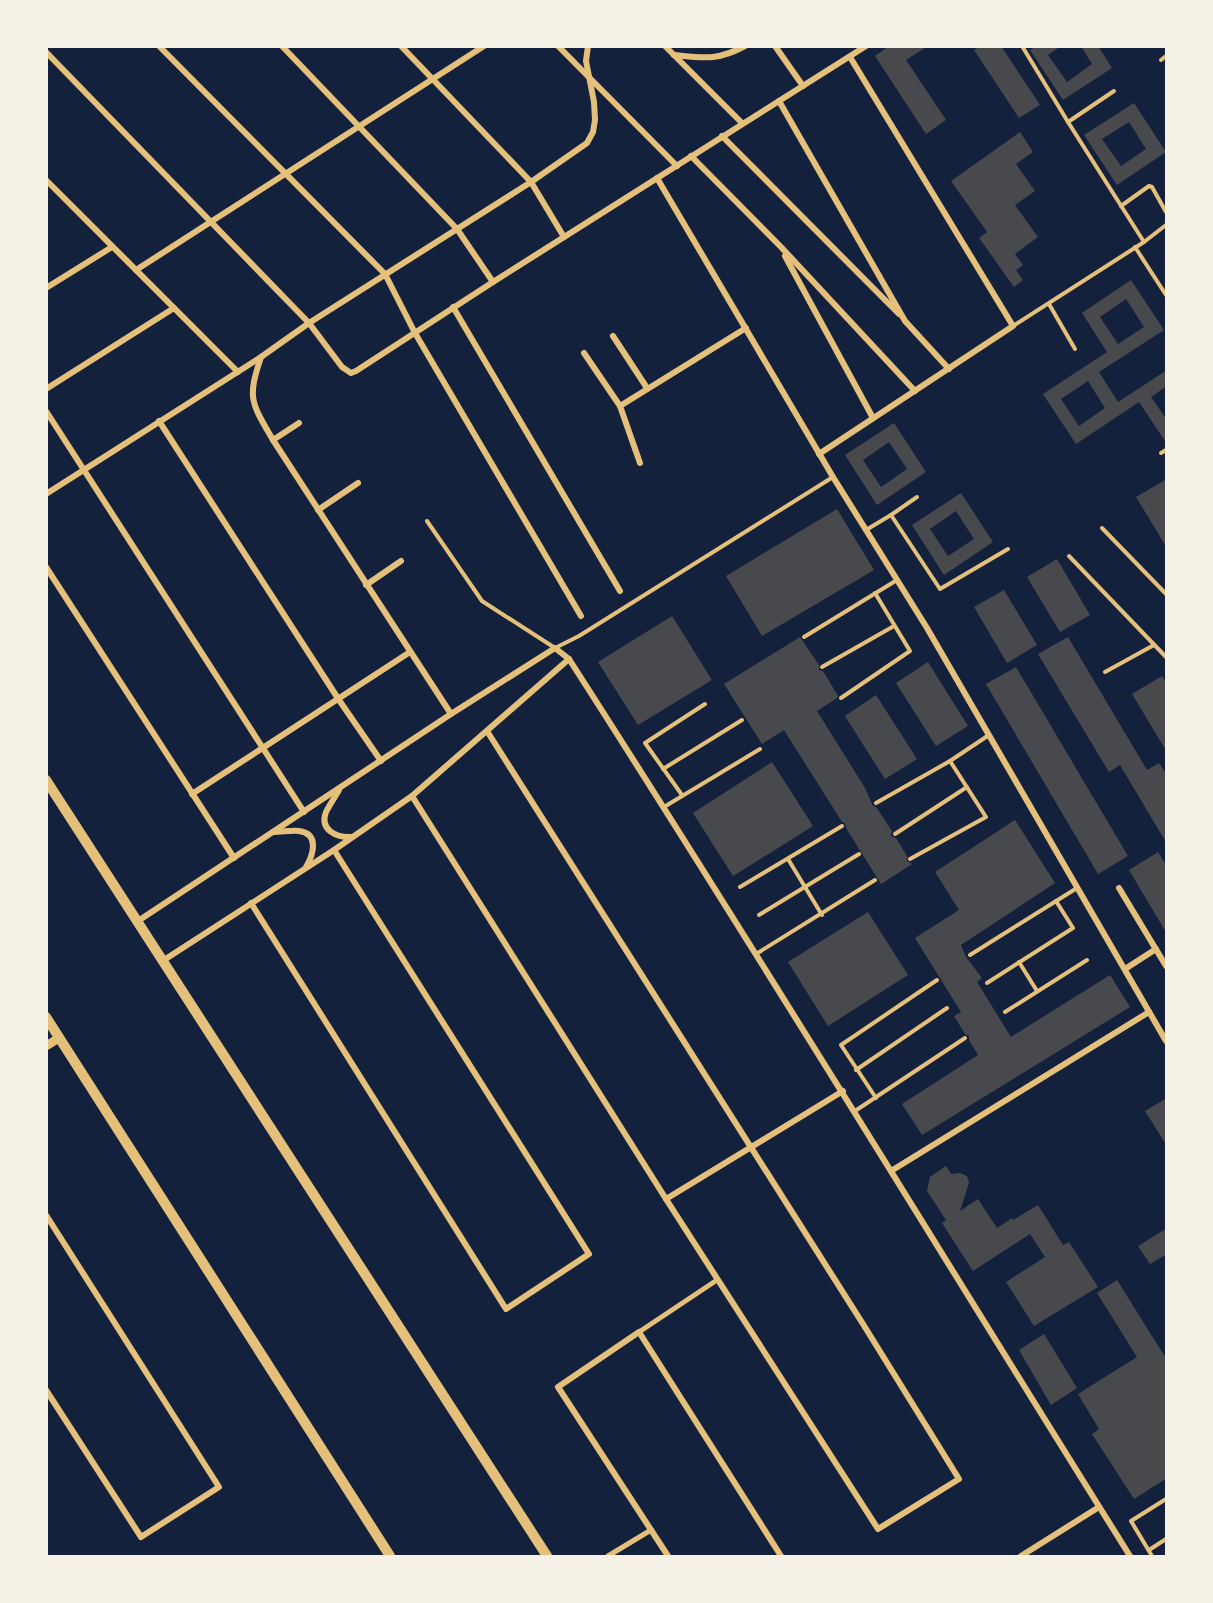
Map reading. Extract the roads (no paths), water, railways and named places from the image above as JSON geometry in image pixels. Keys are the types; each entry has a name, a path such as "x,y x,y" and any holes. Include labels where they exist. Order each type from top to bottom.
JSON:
{"main road":[{"path":"46,780 547,1557"},
{"path":"46,1017 390,1557"}],"street":[{"path":"159,46 385,274 415,333 581,616"},
{"path":"282,46 458,229 493,282"},
{"path":"401,46 531,182 564,237"},
{"path":"136,270 484,46"},
{"path":"558,46 677,166"},
{"path":"46,494 531,182 587,143 593,132 594,102 586,61 588,46"},
{"path":"665,46 742,123"},
{"path":"674,55 711,59 745,46"},
{"path":"775,46 803,86"},
{"path":"46,52 309,323 342,367 351,373 866,46"},
{"path":"819,454 1013,326 850,57"},
{"path":"779,101 905,321"},
{"path":"722,136 950,369"},
{"path":"691,156 781,247 915,391"},
{"path":"657,178 832,477 897,580 989,735 1167,1041"},
{"path":"48,183 238,372"},
{"path":"46,288 112,247"},
{"path":"781,247 873,418"},
{"path":"453,307 620,591"},
{"path":"46,389 174,308"},
{"path":"620,406 746,327"},
{"path":"613,336 647,388"},
{"path":"584,353 620,406 640,464"},
{"path":"261,357 252,384 254,406 273,440 451,714"},
{"path":"46,411 304,812"},
{"path":"159,421 339,700 381,761"},
{"path":"273,440 299,423"},
{"path":"318,510 358,483"},
{"path":"366,585 401,561"},
{"path":"46,567 234,858"},
{"path":"138,921 555,648 569,659 664,807 843,1091 1130,1557"},
{"path":"192,794 410,652"},
{"path":"164,960 354,837 412,796 569,659"},
{"path":"412,796 717,1280 878,1528 959,1479 487,731"},
{"path":"341,787 325,813 325,821 328,830 335,836 354,837"},
{"path":"272,832 299,831 306,833 313,840 315,847 313,856 306,868"},
{"path":"251,903 506,1309 589,1254 334,850"},
{"path":"1119,888 1167,966"},
{"path":"1125,969 1156,949"},
{"path":"891,1171 1149,1012"},
{"path":"46,1046 59,1038"},
{"path":"666,1199 843,1091"},
{"path":"46,1215 219,1488 141,1537 46,1390"},
{"path":"668,1557 558,1387 717,1280"},
{"path":"639,1332 781,1557"},
{"path":"1021,1557 1099,1507"},
{"path":"608,1557 651,1530"}],"lane":[{"path":"1022,46 1144,242"},
{"path":"1161,60 1167,56"},
{"path":"1068,122 1114,91"},
{"path":"1121,206 1149,186 1152,187 1167,212"},
{"path":"1013,326 1167,225"},
{"path":"1135,247 1167,295"},
{"path":"1049,304 1075,349"},
{"path":"1161,453 1167,450"},
{"path":"427,521 482,601 555,648 579,636 832,477"},
{"path":"866,531 917,496"},
{"path":"891,515 940,589 1008,549"},
{"path":"1102,528 1167,594"},
{"path":"1069,555 1167,657"},
{"path":"804,637 897,580"},
{"path":"842,698 910,651 875,593"},
{"path":"822,667 894,627"},
{"path":"1106,672 1154,645"},
{"path":"682,795 645,743 705,704"},
{"path":"663,769 742,720"},
{"path":"876,803 950,761 989,735"},
{"path":"664,807 760,748"},
{"path":"910,859 986,817 950,761"},
{"path":"895,834 967,787"},
{"path":"740,887 842,826"},
{"path":"759,915 859,854"},
{"path":"788,859 822,915"},
{"path":"755,954 822,915 875,880"},
{"path":"970,955 1078,888"},
{"path":"987,983 1073,928 1056,901"},
{"path":"1005,1012 1086,960"},
{"path":"1018,962 1037,992"},
{"path":"876,1098 841,1044 937,980"},
{"path":"856,1070 947,1008"},
{"path":"855,1111 965,1038"},
{"path":"1152,1557 1131,1521 1167,1499"},
{"path":"1149,1550 1167,1539"}]}
